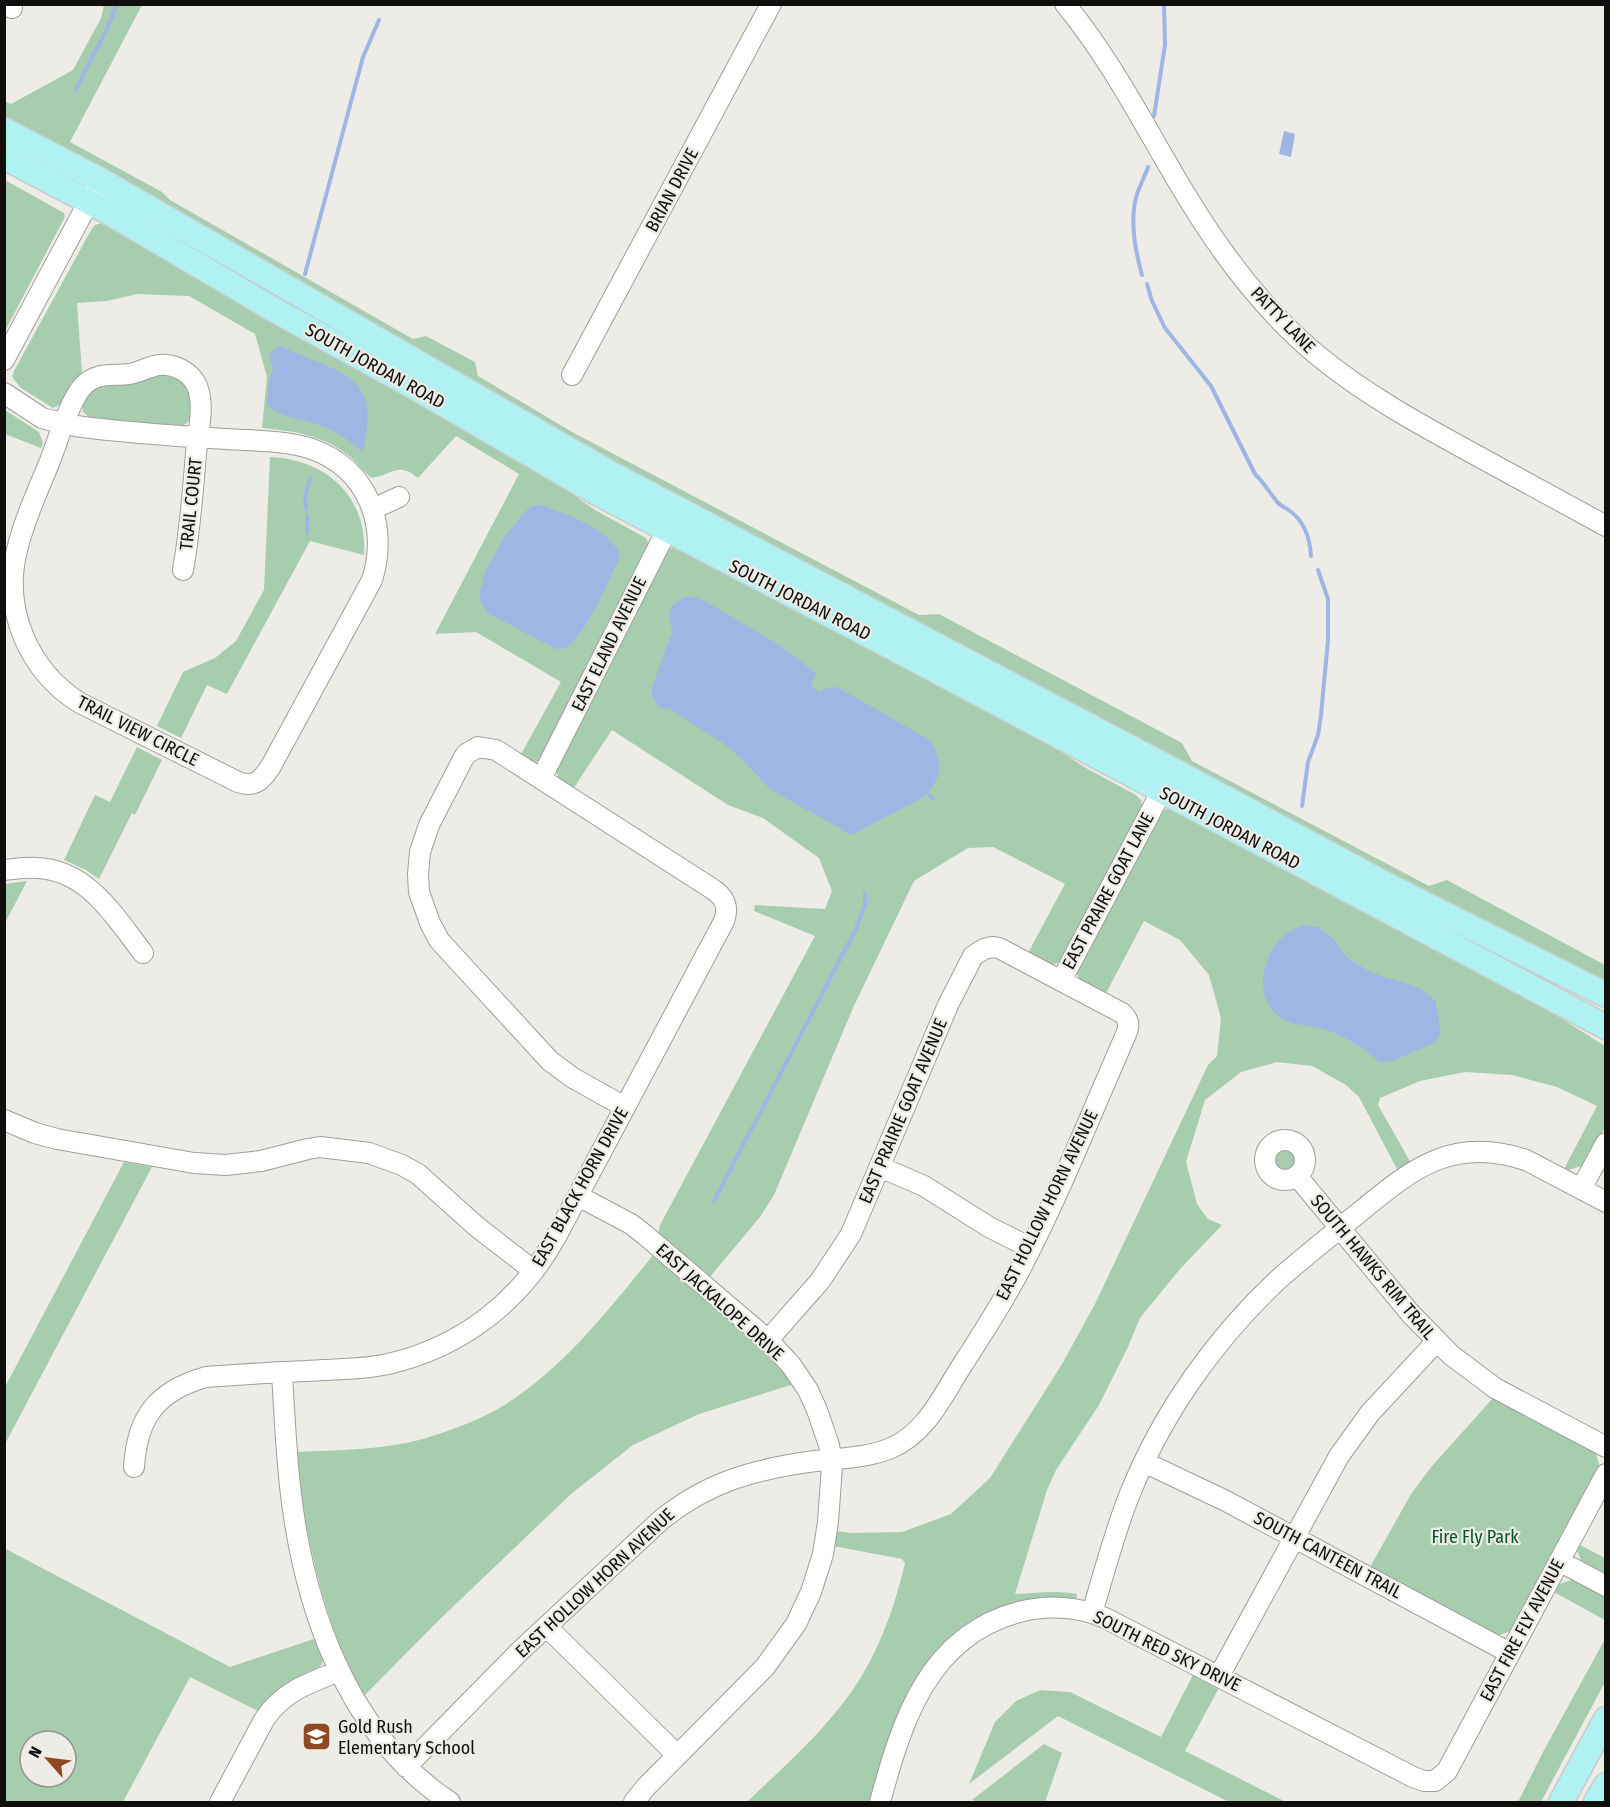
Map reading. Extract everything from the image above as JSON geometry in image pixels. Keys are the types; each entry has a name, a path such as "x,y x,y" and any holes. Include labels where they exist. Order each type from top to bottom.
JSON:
{"main road":[{"name":"SOUTH JORDAN ROAD","path":"4,130 100,180 583,458 677,509 1387,885 1605,995"},
{"name":"SOUTH JORDAN ROAD","path":"4,157 89,202 271,308 666,531 903,653 1605,1027"},
{"path":"1561,1803 1605,1719"},
{"path":"1596,1803 1605,1785"}],"street":[{"name":"BRIAN DRIVE","path":"572,375 771,4"},
{"name":"PATTY LANE","path":"1065,4 1100,52 1190,202 1221,249 1247,283 1298,338 1347,379 1386,405 1605,526"},
{"path":"4,360 100,180"},
{"name":"TRAIL VIEW CIRCLE","path":"4,393 42,418 65,423 87,427 198,437 282,443 320,452 349,474 363,489 373,509 378,527 378,552 372,580 271,766 253,788 86,706 64,692 43,671 31,652 9,593 19,541 65,423 76,396 92,379 102,375 135,373 159,365 170,365 185,372 198,388 200,401 198,437"},
{"name":"TRAIL COURT","path":"183,570 189,537 198,437"},
{"path":"373,509 399,497"},
{"name":"EAST ELAND AVENUE","path":"542,779 677,509"},
{"name":"EAST BLACK HORN DRIVE","path":"134,1467 135,1444 140,1428 154,1406 172,1391 187,1383 206,1377 379,1365 412,1357 454,1340 488,1318 511,1298 534,1271 550,1247 578,1196 724,921 732,903 542,779 477,740 462,761 425,833 418,874 419,892 426,913 443,945 550,1061 573,1078 625,1107"},
{"name":"EAST PRAIRE GOAT LANE","path":"1060,981 1173,770"},
{"path":"4,870 36,867 50,869 71,877 104,902 143,952"},
{"name":"EAST PRAIRIE GOAT AVENUE","path":"768,1340 838,1256 857,1221 948,1005 982,942 999,948 1060,981"},
{"name":"EAST HOLLOW HORN AVENUE","path":"406,1767 547,1626 661,1520 690,1498 725,1480 749,1473 880,1452 900,1444 919,1430 988,1324 1031,1248 1133,1021 1060,981"},
{"path":"4,1120 47,1136 194,1163 226,1166 320,1148 344,1149 379,1156 402,1164 427,1181 476,1226 534,1271"},
{"path":"1581,1189 1605,1143"},
{"path":"1092,1613 1117,1527 1144,1462 1183,1393 1218,1345 1247,1311 1281,1278 1340,1228 1413,1171 1439,1158 1460,1153 1513,1156 1538,1166 1605,1202"},
{"path":"880,1167 924,1186 989,1227 1031,1248"},
{"name":"SOUTH HAWKS RIM TRAIL","path":"1297,1176 1436,1342 1495,1388 1605,1447"},
{"name":"EAST JACKALOPE DRIVE","path":"578,1196 631,1224 768,1340 791,1365 808,1390 824,1428 831,1459 828,1522 823,1554 802,1613 783,1644 765,1667 646,1787 634,1803"},
{"path":"1219,1676 1326,1477 1358,1429 1436,1342"},
{"path":"282,1372 290,1488 298,1538 314,1601 339,1671 374,1731 406,1767 450,1803"},
{"name":"SOUTH CANTEEN TRAIL","path":"1144,1462 1226,1501 1510,1653"},
{"name":"EAST FIRE FLY AVENUE","path":"1438,1787 1605,1474"},
{"path":"1559,1561 1605,1586"},
{"name":"SOUTH RED SKY DRIVE","path":"880,1803 897,1746 923,1685 937,1664 956,1644 988,1623 1024,1611 1059,1608 1092,1613 1413,1777 1438,1787"},
{"path":"547,1626 677,1755"},
{"path":"220,1803 273,1707 292,1691 339,1671"}],"green space":[{"path":"104,5 142,5 70,142 162,192 170,200 413,339 426,336 475,362 478,376 572,432 919,615 939,614 1182,743 1192,761 1429,886 1447,880 1605,965 1605,985 1426,897 655,489 5,121 4,101 11,104 73,70 101,18"},
{"path":"5,180 64,213 65,217 5,331"},
{"path":"106,222 527,462 595,510 646,538 649,545 541,760 533,763 520,756 561,682 476,632 435,634 519,474 456,436 418,478 405,470 395,470 372,478 348,455 318,438 262,428 267,377 255,334 189,296 137,294 107,301 77,303 82,373 71,383 61,404 53,408 21,388 12,377 91,230 95,225"},
{"path":"159,373 178,378 188,388 191,395 192,417 181,426 90,418 83,412 84,401 89,393 99,387 111,382"},
{"path":"5,410 39,432 43,443 41,448 5,434"},
{"path":"270,457 290,459 309,465 340,485 351,499 359,516 364,555 310,541 227,694 207,685 181,738 157,726 183,672 215,658 236,641 264,590"},
{"path":"676,547 1046,742 1086,768 1136,795 1141,800 1143,810 1062,961 1052,965 1028,953 1065,884 993,847 968,848 914,881 853,1008 774,1195 760,1217 709,1278 658,1234 660,1225 815,936 754,911 755,905 825,909 832,891 819,858 763,818 728,805 612,730 573,789 563,783 558,776 555,768 665,550"},
{"path":"137,747 162,760 135,815 132,813 99,879 64,860 95,795 110,802"},
{"path":"1169,808 1524,995 1605,1046 1605,1127 1585,1165 1563,1171 1597,1106 1557,1087 1512,1075 1465,1072 1420,1081 1380,1098 1378,1105 1411,1163 1398,1171 1359,1097 1346,1085 1312,1066 1277,1062 1241,1072 1205,1100 1186,1162 1197,1204 1208,1219 1222,1225 1180,1269 1140,1318 1099,1405 1056,1470 1047,1490 1015,1594 1046,1592 1077,1594 1076,1602 1036,1602 1012,1605 980,1617 954,1634 933,1656 916,1682 892,1741 872,1802 747,1802 815,1736 848,1696 870,1661 894,1604 905,1563 902,1559 833,1546 836,1531 902,1532 951,1514 990,1478 1062,1364 1095,1304 1208,1065 1217,1056 1221,1018 1209,975 1180,940 1144,921 1105,995 1081,982 1075,970 1162,811"},
{"path":"27,881 5,923 5,884"},
{"path":"1285,1145 1296,1149 1300,1160 1296,1171 1285,1175 1274,1171 1270,1160 1274,1149"},
{"path":"124,1162 152,1167 5,1444 5,1387"},
{"path":"654,1254 771,1356 794,1384 699,1414 633,1445 571,1494 438,1621 362,1698 337,1638 318,1578 304,1516 295,1452 360,1449 407,1443 454,1429 494,1411 525,1391 566,1355 603,1316"},
{"name":"Fire Fly Park","path":"1494,1397 1595,1451 1600,1467 1512,1631 1496,1636 1369,1569 1411,1494 1432,1466"},
{"path":"1578,1544 1605,1558 1605,1579 1583,1566 1576,1547"},
{"path":"4,1548 230,1667 317,1638 324,1659 319,1669 260,1712 190,1677 123,1802 5,1802"},
{"path":"1576,1579 1605,1595 1605,1620 1552,1591 1556,1585"},
{"path":"1605,1639 1605,1682 1541,1802 1518,1802 1543,1752"},
{"path":"1194,1673 1220,1686 1185,1751 1286,1802 1229,1802 1058,1716 969,1784 995,1722 1016,1701 1040,1690 1070,1692 1161,1737"},
{"path":"1044,1744 1062,1753 1045,1802 979,1802 972,1800"}],"water":[{"path":"1284,131 1295,134 1291,157 1279,154"},
{"path":"280,345 345,375 363,393 368,411 364,448 361,451 330,429 280,414 267,405 269,379 273,370 269,355"},
{"path":"541,505 575,518 599,531 609,539 620,557 588,621 572,643 563,649 556,649 486,612 479,596 485,572 505,536 526,511 532,506"},
{"path":"690,596 705,601 784,648 816,673 811,686 819,692 837,687 930,740 938,757 939,771 929,791 922,798 851,835 770,789 743,760 724,744 670,709 659,707 652,697 652,687 672,632 669,615 672,606"},
{"path":"1303,925 1319,927 1333,939 1348,958 1370,972 1419,988 1435,1000 1441,1032 1436,1042 1395,1060 1381,1063 1362,1048 1341,1036 1320,1028 1288,1022 1277,1015 1265,997 1263,986 1266,964 1270,954 1283,937"}],"waterway":[{"path":"76,90 108,26 116,4"},
{"path":"1154,116 1165,45 1164,4"},
{"path":"305,274 363,57 379,20"},
{"path":"1142,275 1135,245 1133,214 1137,194 1148,167"},
{"path":"1147,284 1152,301 1165,328 1211,386 1255,474 1278,503 1295,515 1303,525 1308,537 1311,556"},
{"path":"306,509 305,496 310,479"},
{"path":"307,516 307,533"},
{"path":"1302,806 1308,762 1318,735 1328,640 1328,599 1318,570"},
{"path":"924,791 933,798"},
{"path":"714,1201 856,929 865,905 865,893"}],"place":[{"name":"Gold Rush Elementary School","path":"317,1737"}]}
